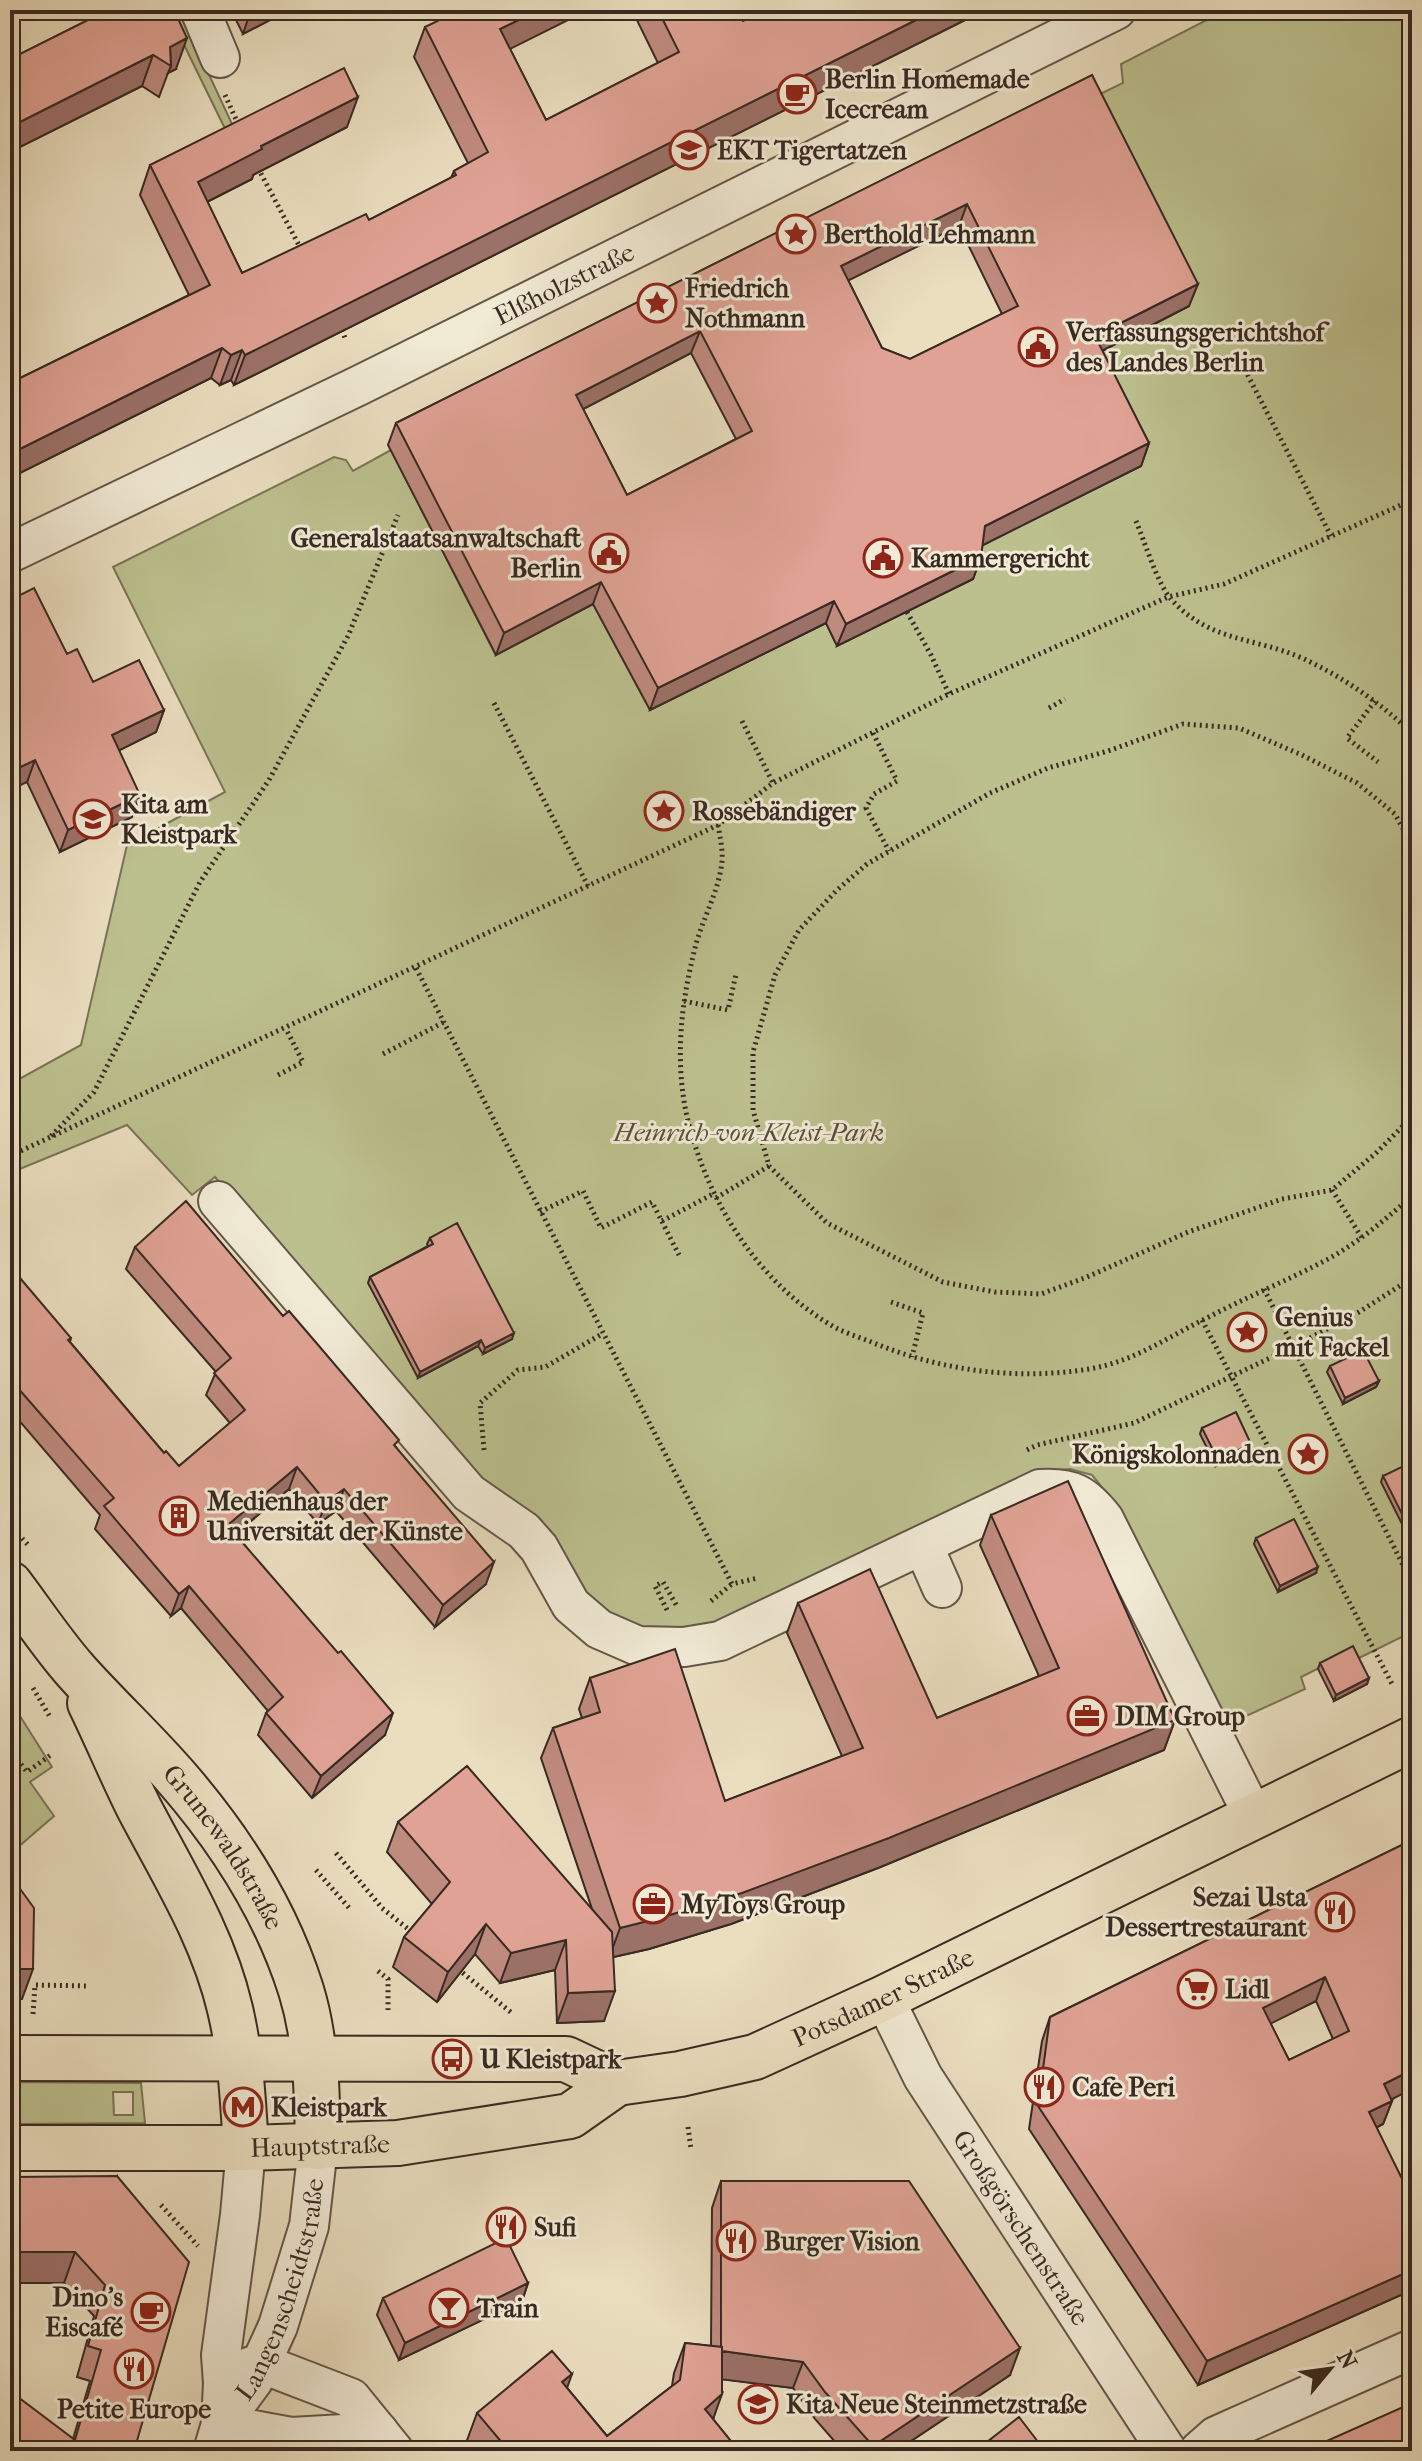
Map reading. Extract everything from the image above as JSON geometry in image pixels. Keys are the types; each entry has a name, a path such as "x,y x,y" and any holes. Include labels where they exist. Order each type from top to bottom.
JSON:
{"main road":[{"name":"Grunewaldstraße","path":"10,1584 74,1669 177,1779 249,1875 275,1925 296,1977 316,2058 318,2147"},
{"name":"Grunewaldstraße","path":"74,1669 138,1806 187,1896 207,1942 229,2006 240,2058 246,2148"},
{"name":"Potsdamer Straße","path":"617,2083 728,2065 755,2057 884,1998 1412,1739"},
{"path":"10,2058 566,2059 617,2083"},
{"name":"Hauptstraße","path":"10,2148 246,2148 398,2143 570,2116 617,2083"}],"street":[{"path":"200,10 220,58"},
{"name":"Elßholzstraße","path":"10,553 358,386 1116,10"},
{"path":"218,1201 469,1493 524,1531 539,1548 571,1605 599,1629 638,1646 723,1651 923,1545 1040,1489 1059,1488 1088,1498 1104,1519 1254,1817"},
{"path":"923,1545 942,1588"},
{"name":"Großgörschenstraße","path":"884,1998 923,2077 1167,2451"},
{"name":"Langenscheidtstraße","path":"217,2438 253,2381 278,2326 309,2226 318,2147"},
{"name":"Langenscheidtstraße","path":"217,2438 223,2383 221,2355 246,2148"},
{"path":"1199,2451 1216,2436 1412,2349"},
{"path":"223,2383 240,2370 260,2363 351,2398 386,2442"},
{"path":"217,2438 291,2437 386,2442"}],"path":[{"path":"220,58 223,90 244,138"},
{"path":"256,164 306,260"},
{"path":"342,330 345,338"},
{"path":"1242,364 1331,536"},
{"path":"10,1156 718,825 773,783 949,694 1168,597 1224,584 1412,500"},
{"path":"49,1138 94,1092 200,882 269,780 348,636 398,515"},
{"path":"1136,521 1168,597 1199,625 1237,640 1299,657 1350,683 1412,733"},
{"path":"907,612 949,694"},
{"path":"1049,708 1065,699"},
{"path":"1375,701 1347,738 1378,762"},
{"path":"494,703 588,886"},
{"path":"742,721 773,783"},
{"path":"1412,845 1395,814 1357,783 1239,728 1183,724 1108,751 1048,768 1004,786 867,864 799,930 775,975 753,1052 753,1110 769,1166 827,1223 943,1282 995,1292 1041,1294 1188,1232 1282,1199 1332,1190 1405,1124 1412,1110"},
{"path":"873,733 897,781 874,794 866,808 889,851"},
{"path":"718,825 722,860 712,901 695,946 680,1021 680,1076 692,1138 715,1196 737,1235 766,1271 790,1294 836,1327 912,1357 955,1368 1021,1374 1089,1369 1143,1354 1202,1320 1332,1257 1379,1226 1412,1196"},
{"path":"416,968 732,1584 771,1576"},
{"path":"684,1001 728,1010 736,974"},
{"path":"383,1054 444,1022"},
{"path":"278,1075 303,1062 286,1029"},
{"path":"662,1221 769,1166"},
{"path":"1332,1190 1362,1238"},
{"path":"540,1212 583,1191 601,1228 652,1202 679,1255"},
{"path":"1023,1452 1037,1445 1134,1423 1293,1347 1359,1312 1412,1278"},
{"path":"1264,1289 1412,1583"},
{"path":"891,1302 923,1313 912,1357"},
{"path":"1202,1320 1393,1686"},
{"path":"485,1459 480,1403 518,1370 545,1367 602,1334"},
{"path":"10,1750 27,1772 52,1754"},
{"path":"336,1853 382,1908 418,1937"},
{"path":"316,1870 350,1909"},
{"path":"454,1966 513,2014"},
{"path":"378,1971 388,1979 388,2010"},
{"path":"33,2014 35,1985 89,1986"},
{"path":"688,2127 691,2149"},
{"path":"161,2205 198,2246"}],"green space":[{"path":"167,10 184,10 191,36 239,139 232,143"},
{"name":"Heinrich-von-Kleist-Park","path":"1226,10 1412,10 1412,1632 1355,1660 1323,1666 1301,1677 1305,1689 1229,1724 1119,1508 1092,1475 1070,1469 1045,1471 729,1623 680,1636 621,1625 586,1603 308,1288 215,1177 192,1195 127,1125 10,1173 10,1084 81,1045 127,845 225,792 113,567 334,457 346,460 353,471 391,450 495,654 593,604 650,710 826,623 835,642 842,643 973,579 964,555 1140,466 1086,359 1189,306 1084,97 1094,97 1123,83 1121,64"},
{"path":"10,1700 52,1767 30,1782 54,1816 10,1854"},
{"path":"10,2082 141,2083 145,2123 10,2124","holes":["113,2092 133,2092 133,2115 114,2115"]}],"building":[{"path":"108,10 174,10 187,38 170,47 171,66 153,55 10,127 10,59"},
{"path":"460,10 539,10 500,29 546,120 679,52 658,10 738,10 743,21 765,10 936,10 245,355 242,350 231,355 222,348 10,454 12,382 210,285 150,165 344,68 358,97 198,182 242,273 366,214 369,220 456,175 454,171 488,152 425,27"},
{"name":"Kammergericht","path":"1092,75 1198,284 1095,336 1149,443 985,526 981,557 846,624 834,601 658,688 601,582 504,633 396,423","holes":["967,204 1018,306 910,359 882,348 841,266","700,331 752,431 627,495 576,395"]},
{"path":"34,588 67,654 77,649 93,682 139,660 164,710 112,735 140,795 68,830 35,760 10,772 10,600"},
{"name":"Medienhaus der Universität der Künste","path":"186,1201 283,1316 289,1311 319,1346 399,1440 394,1445 494,1562 443,1605 344,1489 326,1502 297,1467 230,1523 245,1539 242,1542 393,1713 321,1776 266,1713 283,1697 189,1586 179,1594 104,1506 114,1498 17,1387 10,1393 10,1286 20,1278 71,1338 68,1340 164,1453 166,1451 179,1466 245,1410 214,1373 231,1358 135,1247"},
{"path":"457,1223 514,1333 485,1348 481,1340 420,1372 370,1277 433,1244 430,1238"},
{"path":"1363,1350 1379,1381 1345,1398 1330,1366"},
{"path":"1236,1412 1251,1444 1218,1460 1202,1428"},
{"path":"1412,1462 1412,1521 1407,1524 1383,1476"},
{"path":"1068,1481 1175,1720 889,1838 742,1893 620,1928 553,1728 600,1712 590,1678 675,1649 725,1801 863,1748 798,1603 870,1569 937,1718 1059,1668 991,1515"},
{"path":"1294,1519 1318,1567 1280,1586 1256,1538"},
{"path":"1353,1646 1369,1678 1336,1695 1320,1663"},
{"path":"467,1766 612,1932 615,1991 568,1993 566,1940 511,1953 486,1924 448,1972 404,1937 450,1882 398,1822"},
{"path":"1412,1840 1412,2070 1384,2084 1392,2101 1369,2112 1412,2199 1412,2270 1207,2361 1038,2106 1050,2017","holes":["1325,1977 1349,2031 1289,2060 1263,2008"]},
{"path":"10,1875 34,1908 33,1969 10,1969"},
{"path":"117,2176 189,2262 134,2451 10,2451 10,2391 75,2440 101,2350 88,2346 105,2285 75,2252 10,2252 10,2177"},
{"path":"721,2181 909,2181 1020,2348 873,2446 803,2362 722,2351"},
{"name":"Train","path":"506,2238 528,2283 405,2343 383,2298"},
{"path":"10,2324 20,2326 10,2359"},
{"path":"685,2343 722,2347 722,2394 705,2409 739,2451 509,2451 477,2413 552,2351 572,2374 562,2382 607,2436 680,2380"},
{"path":"1412,2403 1412,2451 1310,2451 1311,2448"},
{"path":"1019,2417 1045,2451 994,2451 987,2442"}],"place":[{"name":"Berlin Homemade Icecream","path":"797,94"},
{"name":"EKT Tigertatzen","path":"689,150"},
{"name":"Berthold Lehmann","path":"796,234"},
{"name":"Friedrich Nothmann","path":"657,303"},
{"name":"Verfassungsgerichtshof des Landes Berlin","path":"1038,347"},
{"name":"Generalstaatsanwaltschaft Berlin","path":"609,553"},
{"name":"Kammergericht","path":"883,558"},
{"name":"Rossebändiger","path":"664,811"},
{"name":"Kita am Kleistpark","path":"93,819"},
{"name":"Genius mit Fackel","path":"1247,1332"},
{"name":"Königskolonnaden","path":"1308,1454"},
{"name":"Medienhaus der Universität der Künste","path":"179,1516"},
{"name":"DIM Group","path":"1087,1716"},
{"name":"MyToys Group","path":"653,1904"},
{"name":"Sezai Usta Dessertrestaurant","path":"1335,1912"},
{"name":"Lidl","path":"1197,1989"},
{"name":"U Kleistpark","path":"452,2059"},
{"name":"Cafe Peri","path":"1044,2087"},
{"name":"Kleistpark","path":"243,2107"},
{"name":"Sufi","path":"506,2227"},
{"name":"Burger Vision","path":"736,2241"},
{"name":"Train","path":"449,2308"},
{"name":"Dino's Eiscafé","path":"151,2312"},
{"name":"Petite Europe","path":"134,2369"},
{"name":"Kita Neue Steinmetzstraße","path":"758,2404"}]}
